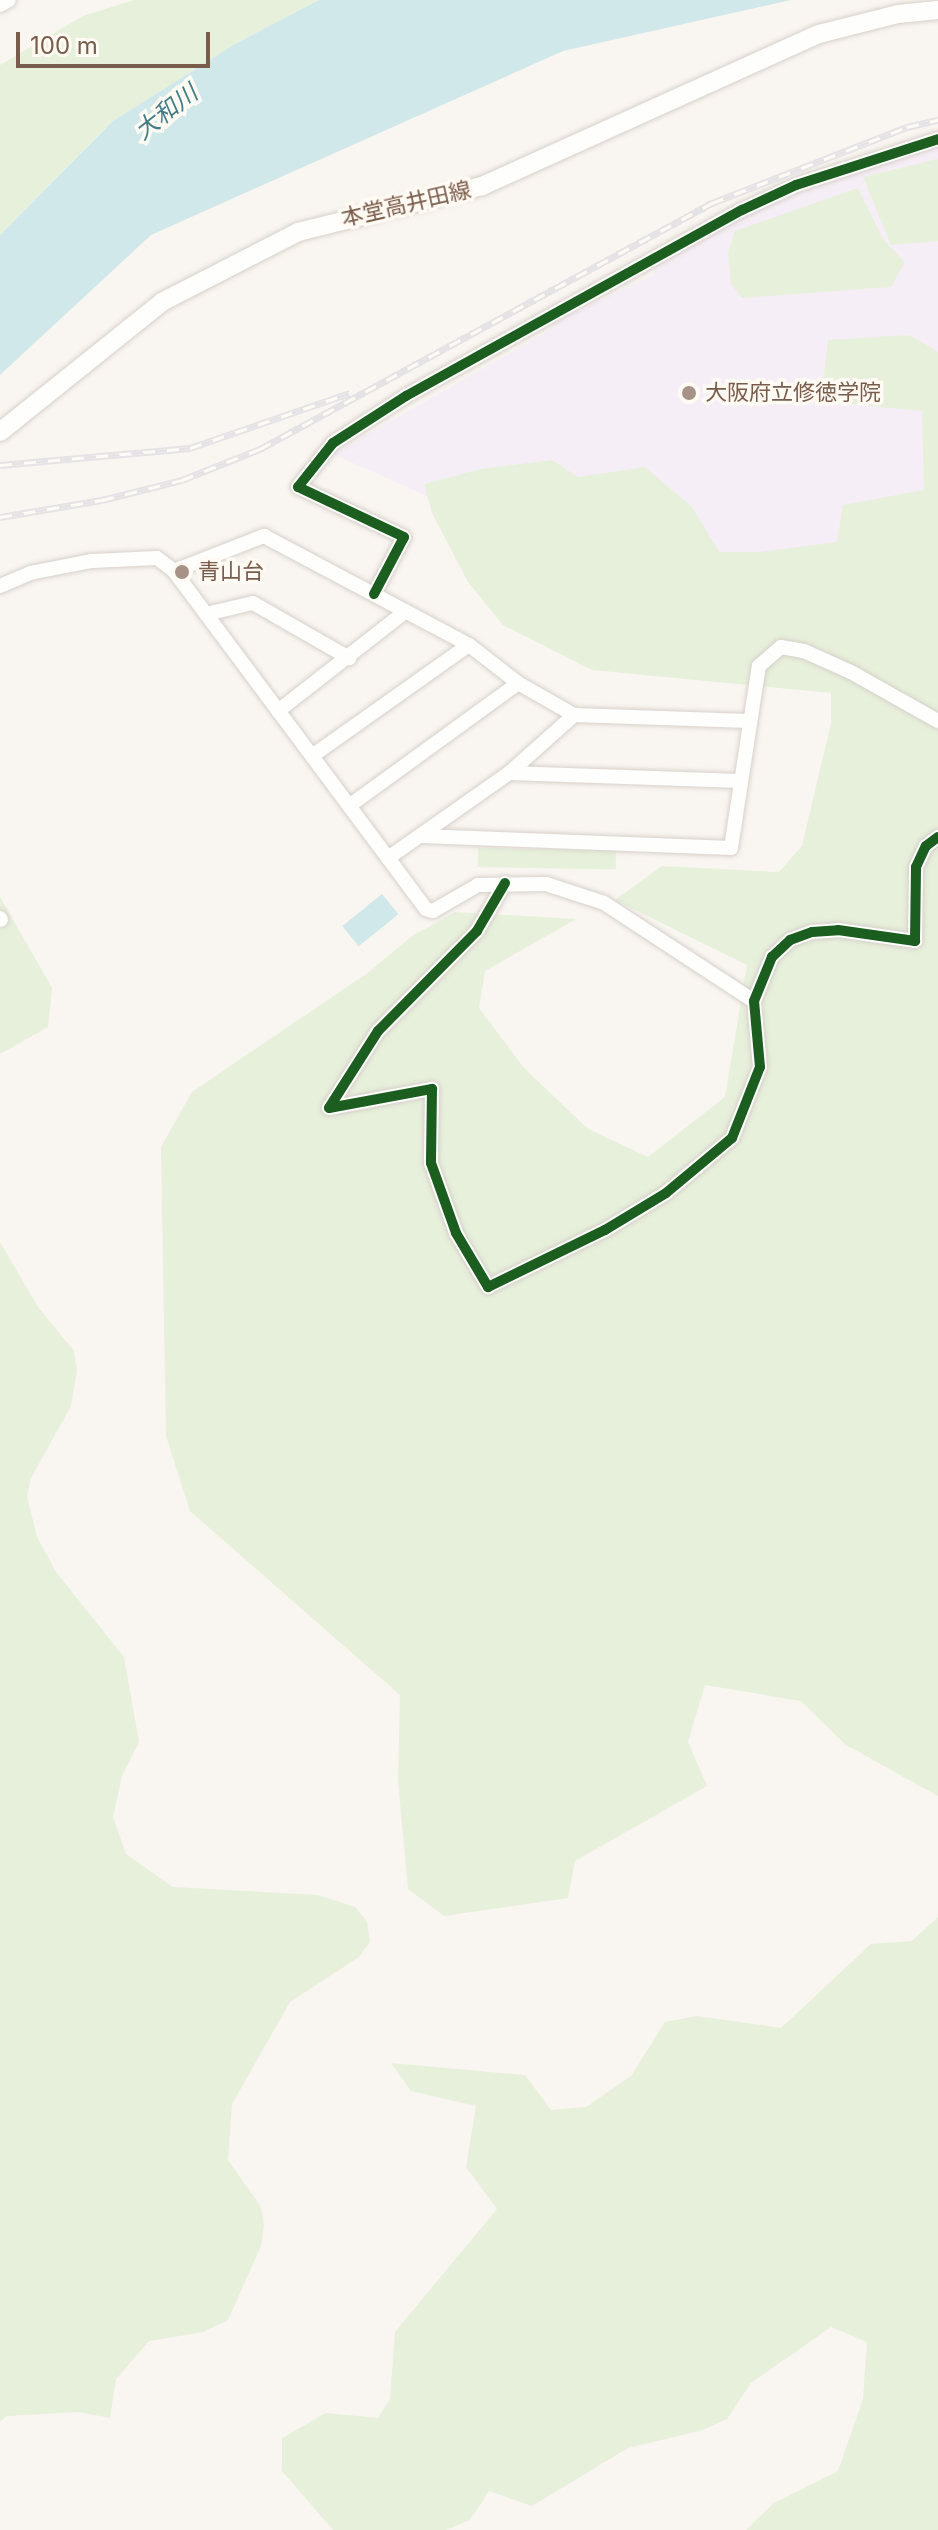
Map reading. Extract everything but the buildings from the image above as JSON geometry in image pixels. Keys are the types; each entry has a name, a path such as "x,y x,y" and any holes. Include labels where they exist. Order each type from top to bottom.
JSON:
{"main road":[{"name":"本堂高井田線","path":"0,432 162,302 298,232 482,186 819,34 938,10"}],"street":[{"path":"0,5 9,0"},
{"path":"374,594 404,537 298,487 333,443 406,396 742,210 796,185 938,139"},
{"path":"174,571 264,536 469,645 518,683 574,715 749,721"},
{"path":"0,586 30,573 92,561 157,558 174,571 426,909 433,911 478,885 546,884 604,903 754,1001"},
{"path":"206,614 253,603 349,658"},
{"path":"278,711 406,611"},
{"path":"312,756 469,645"},
{"path":"422,836 731,848 759,666 781,647 804,651 851,672 938,721"},
{"path":"349,806 518,683"},
{"path":"388,858 509,773 574,715"},
{"path":"509,773 741,781"},
{"path":"505,883 477,931 378,1031 329,1108 432,1089 431,1163 456,1233 488,1287 605,1230 666,1193 732,1138 760,1067 754,1001 772,957 790,940 838,930 915,941 916,867 926,846 938,837"}],"shaded area":[{"name":"大阪府立修徳学院","path":"938,146 938,578 723,566 454,508 333,454 547,332 557,321 654,275 655,259 785,197"}],"green space":[{"path":"134,0 319,0 235,44 113,121 0,235 0,65 83,16"},
{"path":"938,159 938,241 891,245 863,177"},
{"path":"858,188 883,239 905,262 891,287 742,298 731,284 728,253 735,231"},
{"path":"910,335 938,352 938,1796 846,1745 801,1701 705,1685 688,1742 707,1786 575,1861 568,1898 444,1916 408,1889 398,1781 400,1695 190,1511 166,1436 161,1147 192,1092 369,972 412,936 455,912 576,919 485,971 479,1008 524,1068 588,1129 648,1157 725,1097 747,965 615,900 662,866 779,872 802,846 831,723 831,693 592,670 503,625 468,582 432,513 424,484 481,469 552,460 578,477 645,467 692,507 719,552 760,552 837,542 843,505 924,490 922,411 821,401 828,340"},
{"path":"478,848 616,850 616,869 478,867"},
{"path":"0,897 52,988 48,1027 0,1054"},
{"path":"0,1242 38,1307 74,1351 77,1370 71,1406 31,1478 27,1496 37,1537 56,1572 124,1657 139,1742 122,1776 113,1817 126,1854 173,1887 317,1895 355,1907 367,1922 370,1942 359,1957 290,2002 232,2104 228,2160 261,2207 264,2226 261,2246 228,2320 203,2332 149,2341 116,2379 110,2418 79,2412 6,2416 0,2422"},
{"path":"938,1917 938,2530 746,2530 774,2503 838,2471 863,2399 867,2342 831,2327 751,2383 727,2419 703,2430 628,2448 532,2506 489,2491 470,2520 446,2530 333,2530 282,2471 282,2438 326,2413 378,2418 390,2399 395,2332 497,2209 466,2167 476,2106 411,2091 391,2063 525,2075 551,2110 586,2107 631,2076 665,2022 697,2016 781,2028 871,1944 912,1941"}],"water":[{"name":"大和川","path":"319,0 791,0 563,51 151,235 0,375 0,235 113,121 235,44"},
{"path":"382,894 398,914 359,946 342,926"}],"railway":[{"path":"0,517 102,500 182,480 260,449 712,203 907,127 938,120"},
{"path":"0,465 190,448 350,393"}],"cycle path":[{"path":"374,594 404,537 298,487 333,443 406,396 742,210 796,185 938,139"},
{"path":"505,883 477,931 378,1031 329,1108 432,1089 431,1163 456,1233 488,1287 605,1230 666,1193 732,1138 760,1067 754,1001 772,957 790,940 812,932 838,930 915,941 916,867 926,846 938,837"}],"place":[{"name":"大阪府立修徳学院","path":"689,393"},
{"name":"青山台","path":"182,572"}]}
